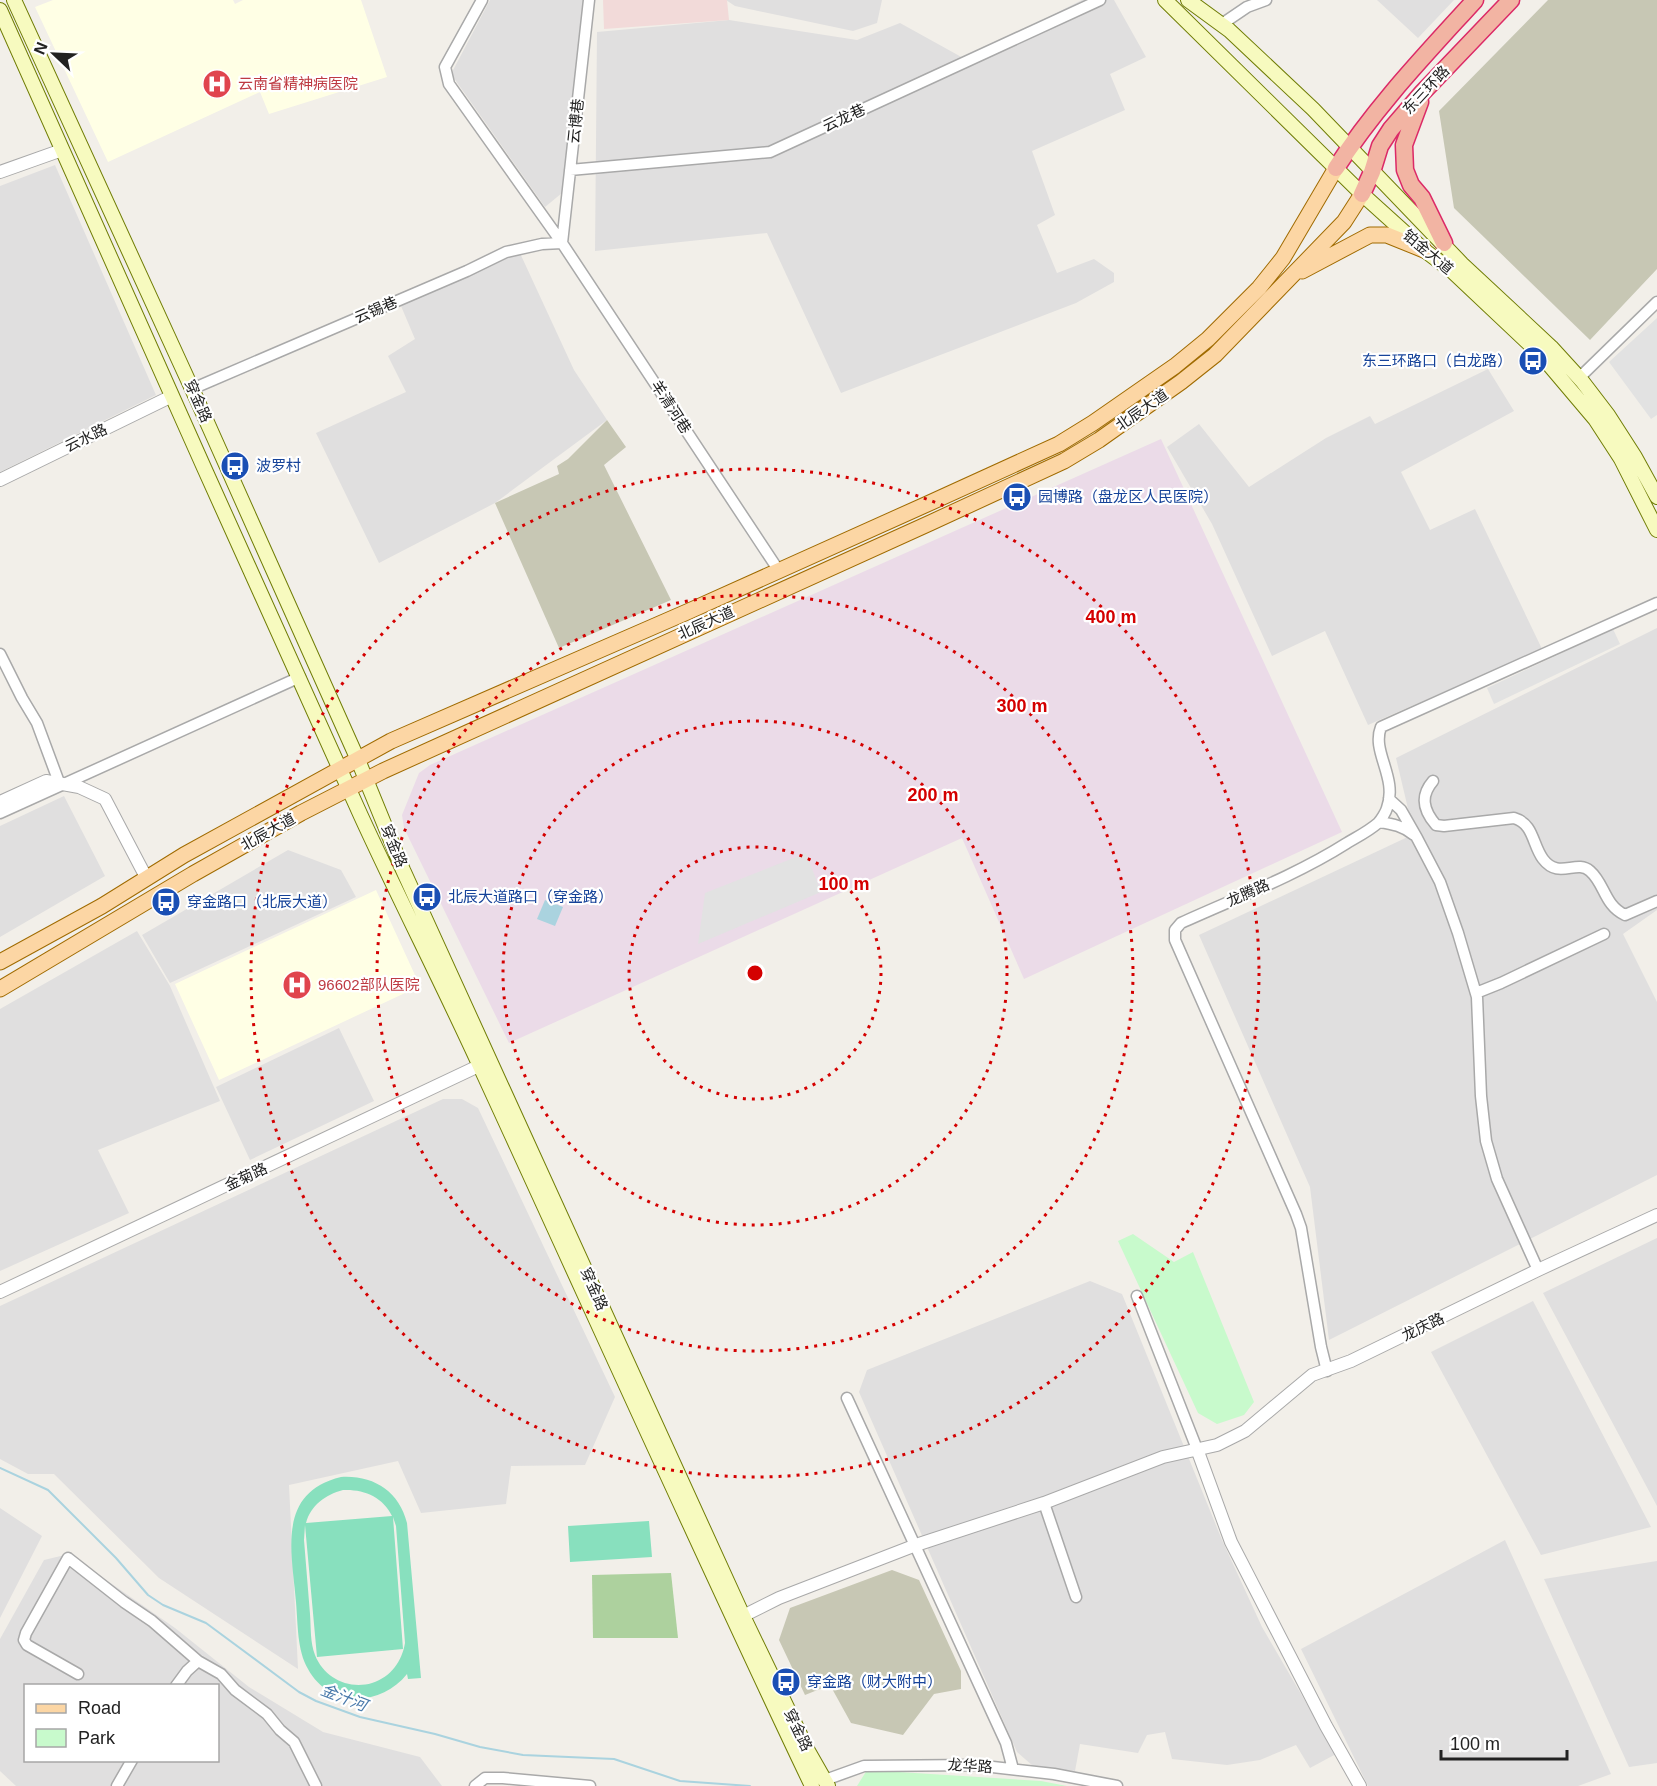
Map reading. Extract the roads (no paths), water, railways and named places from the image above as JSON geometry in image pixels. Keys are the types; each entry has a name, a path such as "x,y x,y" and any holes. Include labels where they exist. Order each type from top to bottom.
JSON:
{"highway":[{"name":"东三环路","path":"1336,168 1407,75 1474,0"},
{"name":"东三环路","path":"1362,194 1380,146 1403,114 1511,0"},
{"path":"1423,92 1404,146 1403,161 1407,178 1422,198 1444,243"}],"main road":[{"name":"穿金路","path":"14,0 367,780 486,1063 731,1617 822,1784"},
{"name":"铂金大道","path":"1166,0 1362,194 1470,288 1540,354 1595,419 1621,459 1657,530"},
{"name":"铂金大道","path":"1188,0 1222,24 1304,101 1462,264 1551,347 1580,378 1608,415 1657,497"},
{"name":"穿金路","path":"0,10 340,769 486,1063 822,1784"},
{"name":"北辰大道","path":"0,962 147,879 184,855 392,741 779,571 1059,444 1126,402 1208,339 1259,288 1283,258 1336,168"},
{"name":"北辰大道","path":"0,988 193,873 350,788 541,698 1064,461 1132,419 1215,355 1344,222 1362,194"},
{"path":"1292,277 1370,235 1387,235 1424,250"}],"street":[{"name":"羊清河巷","path":"482,0 445,67 449,84 562,243 779,571"},
{"name":"云博巷","path":"562,243 589,0"},
{"name":"云龙巷","path":"570,170 770,152 1100,0"},
{"path":"1222,24 1247,7 1266,0"},
{"path":"0,172 62,150"},
{"name":"云锡巷","path":"192,389 456,276 506,252 542,244 562,243"},
{"path":"1580,378 1657,302"},
{"name":"云水路","path":"0,480 172,396"},
{"path":"1417,838 1405,828 1379,822 1387,808 1391,787 1378,744 1377,736 1381,727 1657,603"},
{"path":"0,654 37,723 60,785"},
{"path":"0,813 300,677"},
{"path":"0,802 46,781 79,787 105,799 147,879"},
{"path":"1432,781 1426,788 1423,800 1429,817 1436,825 1514,818 1523,821 1549,866 1558,870 1582,867 1590,871 1611,906 1618,912 1624,915 1657,901"},
{"path":"1389,799 1401,810 1440,882 1458,933 1476,993 1486,1141 1497,1179 1538,1270"},
{"name":"龙腾路","path":"1327,1371 1301,1228 1175,940 1175,930 1181,923 1319,860 1379,822"},
{"path":"1476,993 1502,984 1605,934"},
{"name":"金菊路","path":"0,1292 486,1063"},
{"name":"龙庆路","path":"743,1616 779,1598 916,1545 1044,1503 1163,1457 1217,1445 1245,1431 1312,1375 1351,1362 1538,1270 1657,1215"},
{"path":"1137,1296 1231,1542 1360,1786"},
{"path":"848,1398 1006,1743 1013,1769"},
{"path":"1044,1503 1076,1597"},
{"path":"78,1674 27,1645 24,1640 68,1558 152,1621 198,1661 221,1674 236,1690 267,1714 294,1742 316,1786"},
{"path":"177,1684 198,1661"},
{"path":"117,1786 131,1762"},
{"name":"龙华路","path":"822,1784 864,1766 975,1765 1054,1774 1117,1786"},
{"path":"475,1786 485,1778 503,1782 590,1786"}],"water":[{"path":"545,900 563,907 555,926 537,919"}],"waterway":[{"name":"金汁河","path":"0,1468 48,1490 116,1558 148,1595 163,1605 206,1623 299,1692 316,1701 360,1717 480,1747 523,1755 614,1759 680,1781 750,1786"}],"place":[{"name":"云南省精神病医院","path":"217,84"},
{"name":"东三环路口（白龙路）","path":"1533,361"},
{"name":"波罗村","path":"235,466"},
{"name":"园博路（盘龙区人民医院）","path":"1017,497"},
{"name":"北辰大道路口（穿金路）","path":"427,897"},
{"name":"穿金路口（北辰大道）","path":"166,902"},
{"name":"96602部队医院","path":"297,985"},
{"name":"穿金路（财大附中）","path":"786,1682"}]}
